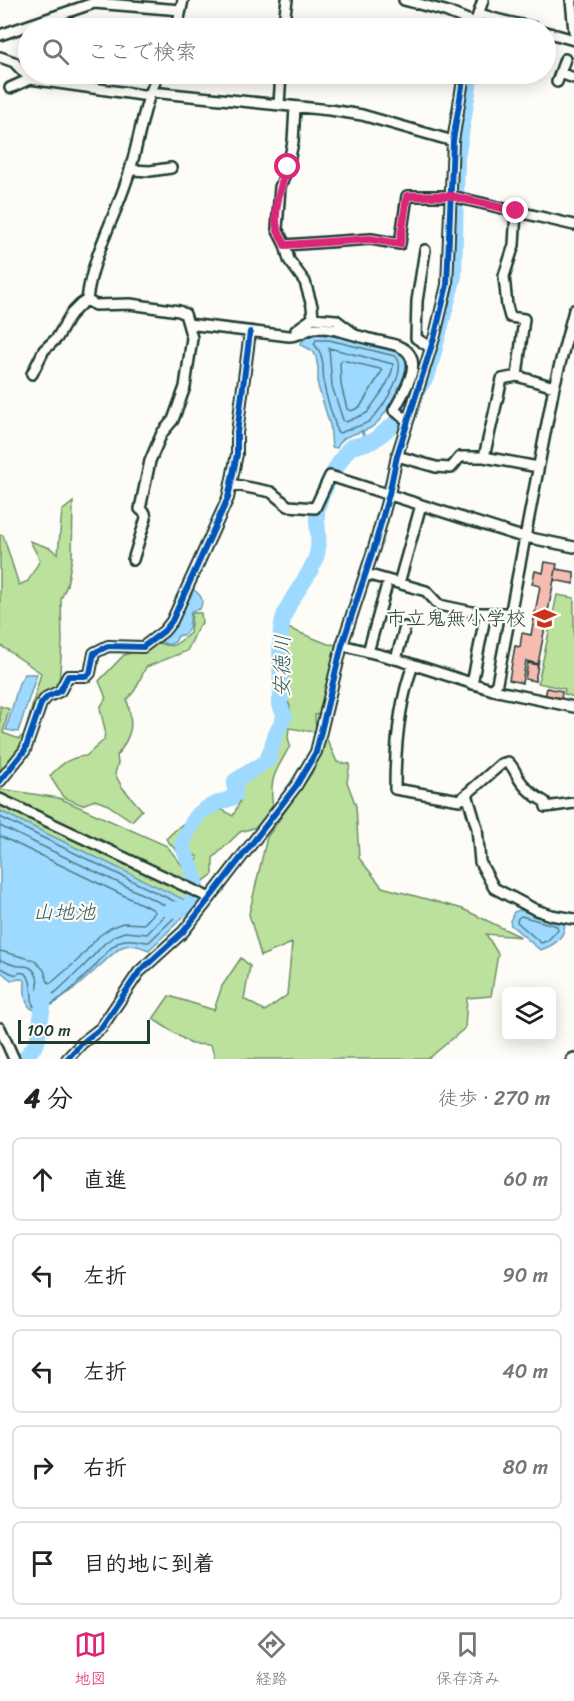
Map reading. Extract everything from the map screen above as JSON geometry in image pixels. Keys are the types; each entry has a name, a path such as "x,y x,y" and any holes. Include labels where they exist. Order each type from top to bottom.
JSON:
{"street":[{"path":"179,18 183,0"},
{"path":"284,18 287,0"},
{"path":"404,0 445,10 466,18"},
{"path":"477,18 483,0"},
{"path":"571,0 574,31"},
{"path":"50,18 94,3 181,10"},
{"path":"0,35 18,29"},
{"path":"556,35 574,40"},
{"path":"0,57 14,62 18,66"},
{"path":"556,82 565,59"},
{"path":"560,73 574,78"},
{"path":"10,88 19,84"},
{"path":"70,84 150,94 330,110 362,115 453,141"},
{"path":"32,374 44,351 57,338 71,314 87,300 94,262 131,170 154,84"},
{"path":"279,104 280,84"},
{"path":"67,1059 101,1028 139,972 183,932 296,786 316,752 342,645 374,548 397,456 431,348 447,285 453,141 462,84"},
{"path":"295,107 293,142 288,167 280,187 277,229 289,260 305,282 313,318"},
{"path":"131,170 150,171 171,168"},
{"path":"285,245 370,239 400,244 407,196 451,196 574,225"},
{"path":"516,211 514,245 504,276 510,317 524,319 517,376"},
{"path":"424,250 417,301 416,338 431,348"},
{"path":"87,300 95,305 130,304 179,311 185,314 192,338 185,387 172,420 162,433 150,461 140,509 145,513 146,518 133,560"},
{"path":"493,690 554,387 574,310"},
{"path":"289,336 313,318 336,320 354,334"},
{"path":"188,324 289,336 315,328 331,328 399,347 409,354 412,360 412,371 408,385 394,410 408,421"},
{"path":"0,781 25,750 41,704 47,697 60,691 68,676 87,676 90,673 94,653 108,646 143,647 168,626 219,521 231,484 237,454 237,433 250,332"},
{"path":"484,457 502,379 517,376 554,387"},
{"path":"397,456 436,467 451,468 460,457 484,457 538,467"},
{"path":"231,484 271,492 288,506 315,508 330,477 525,537 574,547"},
{"path":"399,583 421,505"},
{"path":"366,573 426,591 439,605 477,613 510,612"},
{"path":"368,652 386,588"},
{"path":"472,684 485,616"},
{"path":"396,659 405,627"},
{"path":"342,645 396,659 493,690 574,707"},
{"path":"413,665 408,679 397,737 395,789 460,800 501,764 508,762 514,767 520,782 545,802 546,807 574,803"},
{"path":"0,791 12,805"},
{"path":"467,794 477,828 480,862 494,888 536,910 574,919"},
{"path":"0,799 210,898"},
{"path":"0,1028 14,1059"}],"green space":[{"path":"73,502 72,558 67,585 61,599 62,643 59,685 49,691 30,724 37,731 27,754 14,771 0,781 0,706 9,709 3,733 19,739 25,733 41,673 0,645 0,535 3,535 19,585 28,581 40,560 30,541 50,548 58,554 62,511"},
{"path":"557,595 574,598 574,697 564,694 565,689 538,683"},
{"path":"192,613 201,613 202,623 187,651 146,667 135,690 127,700 130,730 117,756 115,774 122,787 142,810 132,821 108,805 95,800 82,805 63,797 50,776 66,762 86,756 104,740 105,730 100,708 106,698 99,681 124,655 145,648 155,641 170,646 181,641 190,633"},
{"path":"285,627 328,644 338,645 321,714 315,715 316,732 289,728 290,746 273,781 273,807 260,826 240,832 213,858 213,874 201,883 195,867 198,857 190,852 180,855 166,839 184,823 205,811 222,810 233,816 240,801 236,777 259,759 283,702 289,705 290,718 290,706 283,697"},
{"path":"326,737 337,762 350,764 347,782 356,806 359,858 382,887 463,909 521,937 486,934 498,954 491,996 467,998 465,1028 428,1059 215,1059 211,1045 191,1044 153,1019 169,996 214,1010 222,986 241,958 250,966 244,999 265,1011 287,995 292,943 261,956 249,914 267,837 312,773"},
{"path":"0,789 59,798 167,846 200,888 191,907 0,811"}],"water":[{"path":"330,333 399,350 407,361 400,387 378,422 367,430 343,439 337,448 332,447 330,425 318,386 316,357 313,351 300,344 307,336"},
{"path":"194,590 200,596 202,603 200,609 191,611 189,628 185,634 178,636 175,642 168,645 160,641 178,621 192,593 190,591"},
{"path":"25,674 37,674 18,732 6,730 19,683"},
{"name":"山地池","path":"0,811 187,901 191,907 149,950 132,945 122,947 64,997 48,1007 35,1010 27,1002 25,981 11,980 0,971"},
{"path":"520,910 565,922 561,937 554,944 540,950 511,925 510,921 514,912"}],"building":[{"path":"545,562 557,564 538,664 526,661 522,683 509,680 515,646 520,647 522,633 531,635 540,586 532,584 535,571 543,573"},
{"path":"556,569 574,572 574,584 554,580"},
{"path":"528,663 538,665 535,681 525,679"},
{"path":"547,688 562,691 561,700 545,697"}],"waterway":[{"name":"安徳川","path":"170,910 188,908 193,899 196,883 182,844 195,818 205,809 232,798 235,794 235,781 268,760 275,736 285,716 279,703 281,698 281,627 286,610 310,571 317,554 319,544 317,513 324,490 351,447 373,441 398,421 428,374 454,276 457,158 469,84"},
{"path":"362,431 366,443"},
{"name":"安徳川","path":"24,1059 37,1043 45,993"}],"cycle path":[{"path":"67,1059 101,1028 139,972 183,932 296,786 316,752 342,645 374,548 397,456 435,335 447,285 453,141 462,84"},
{"path":"0,781 25,750 41,704 47,697 60,691 68,676 87,676 90,673 94,653 108,646 143,647 164,631 172,621 228,498 237,454 237,433 250,332"}],"place":[{"name":"市立鬼無小学校","path":"544,618"}],"route":[{"path":"288,167 280,187 277,219 277,229 285,245 370,239 400,244 407,196 451,196 516,211"}]}
